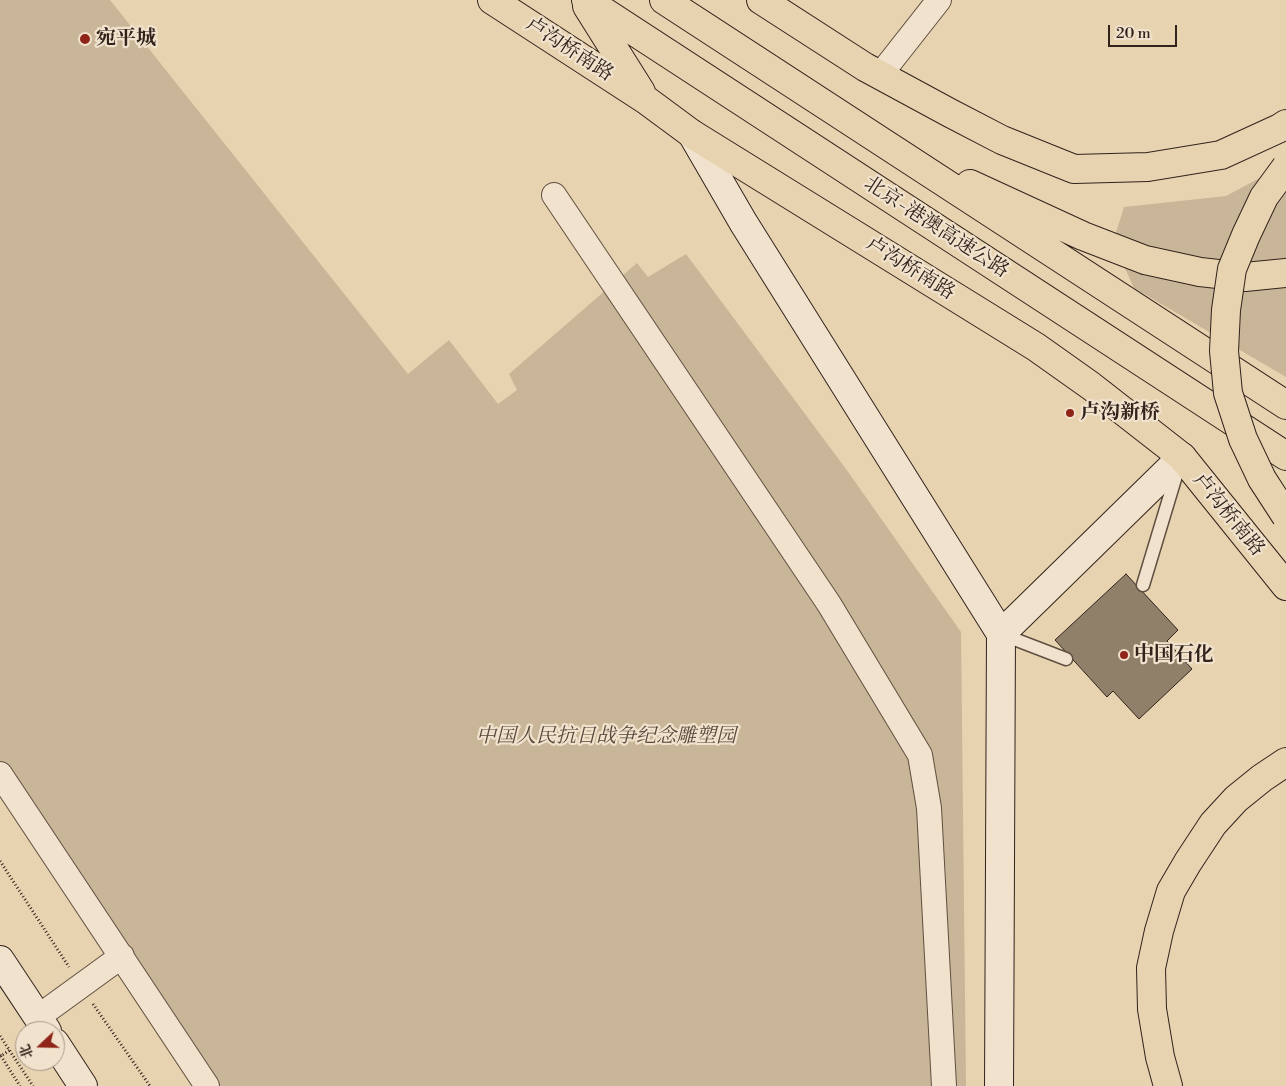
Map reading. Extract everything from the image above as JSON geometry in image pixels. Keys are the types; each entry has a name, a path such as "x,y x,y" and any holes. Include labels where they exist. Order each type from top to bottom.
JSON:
{"highway":[{"name":"卢沟桥南路","path":"492,0 646,100 692,134 1036,347 1091,386 1182,457 1285,586"},
{"path":"584,0 646,100"},
{"name":"北京-港澳高速公路","path":"584,0 1286,456"},
{"name":"北京-港澳高速公路","path":"664,0 1286,405"},
{"path":"767,2 865,67 1002,140 1074,168 1148,166 1221,155 1286,124"},
{"path":"876,139 1083,236 1145,260 1200,272 1245,277 1286,274"},
{"path":"1286,167 1264,197 1232,269 1226,310 1224,351 1228,393 1243,440 1262,479 1286,516"},
{"path":"1168,1086 1160,1057 1152,1009 1152,968 1159,931 1171,892 1213,824 1243,794 1286,762"}],"street":[{"path":"880,75 939,0"},
{"path":"692,134 743,222 1001,634 999,1086"},
{"path":"554,194 828,604 920,755 929,808 944,1086"},
{"path":"1001,634 1182,457"},
{"path":"0,774 207,1086"},
{"path":"46,1021 122,956"},
{"path":"0,960 41,1021"},
{"path":"65,1058 83,1086"}],"lane":[{"path":"1143,585 1182,457"},
{"path":"1001,634 1066,659"}],"path":[{"path":"0,1036 33,1086"},
{"path":"10,1050 1,1055 20,1086"}],"green space":[{"name":"中国人民抗日战争纪念雕塑园","path":"0,0 110,0 408,374 449,340 498,404 517,390 509,374 637,263 648,277 686,254 846,469 961,632 966,1086 213,1086 0,761"},
{"path":"1286,164 1286,377 1134,288 1113,242 1124,207 1226,196"}],"building":[{"name":"中国石化","path":"1126,574 1178,630 1167,641 1192,669 1139,719 1113,691 1107,697 1055,640"}],"place":[{"name":"宛平城","path":"85,39"},
{"name":"卢沟新桥","path":"1070,413"},
{"name":"中国石化","path":"1124,655"}]}
